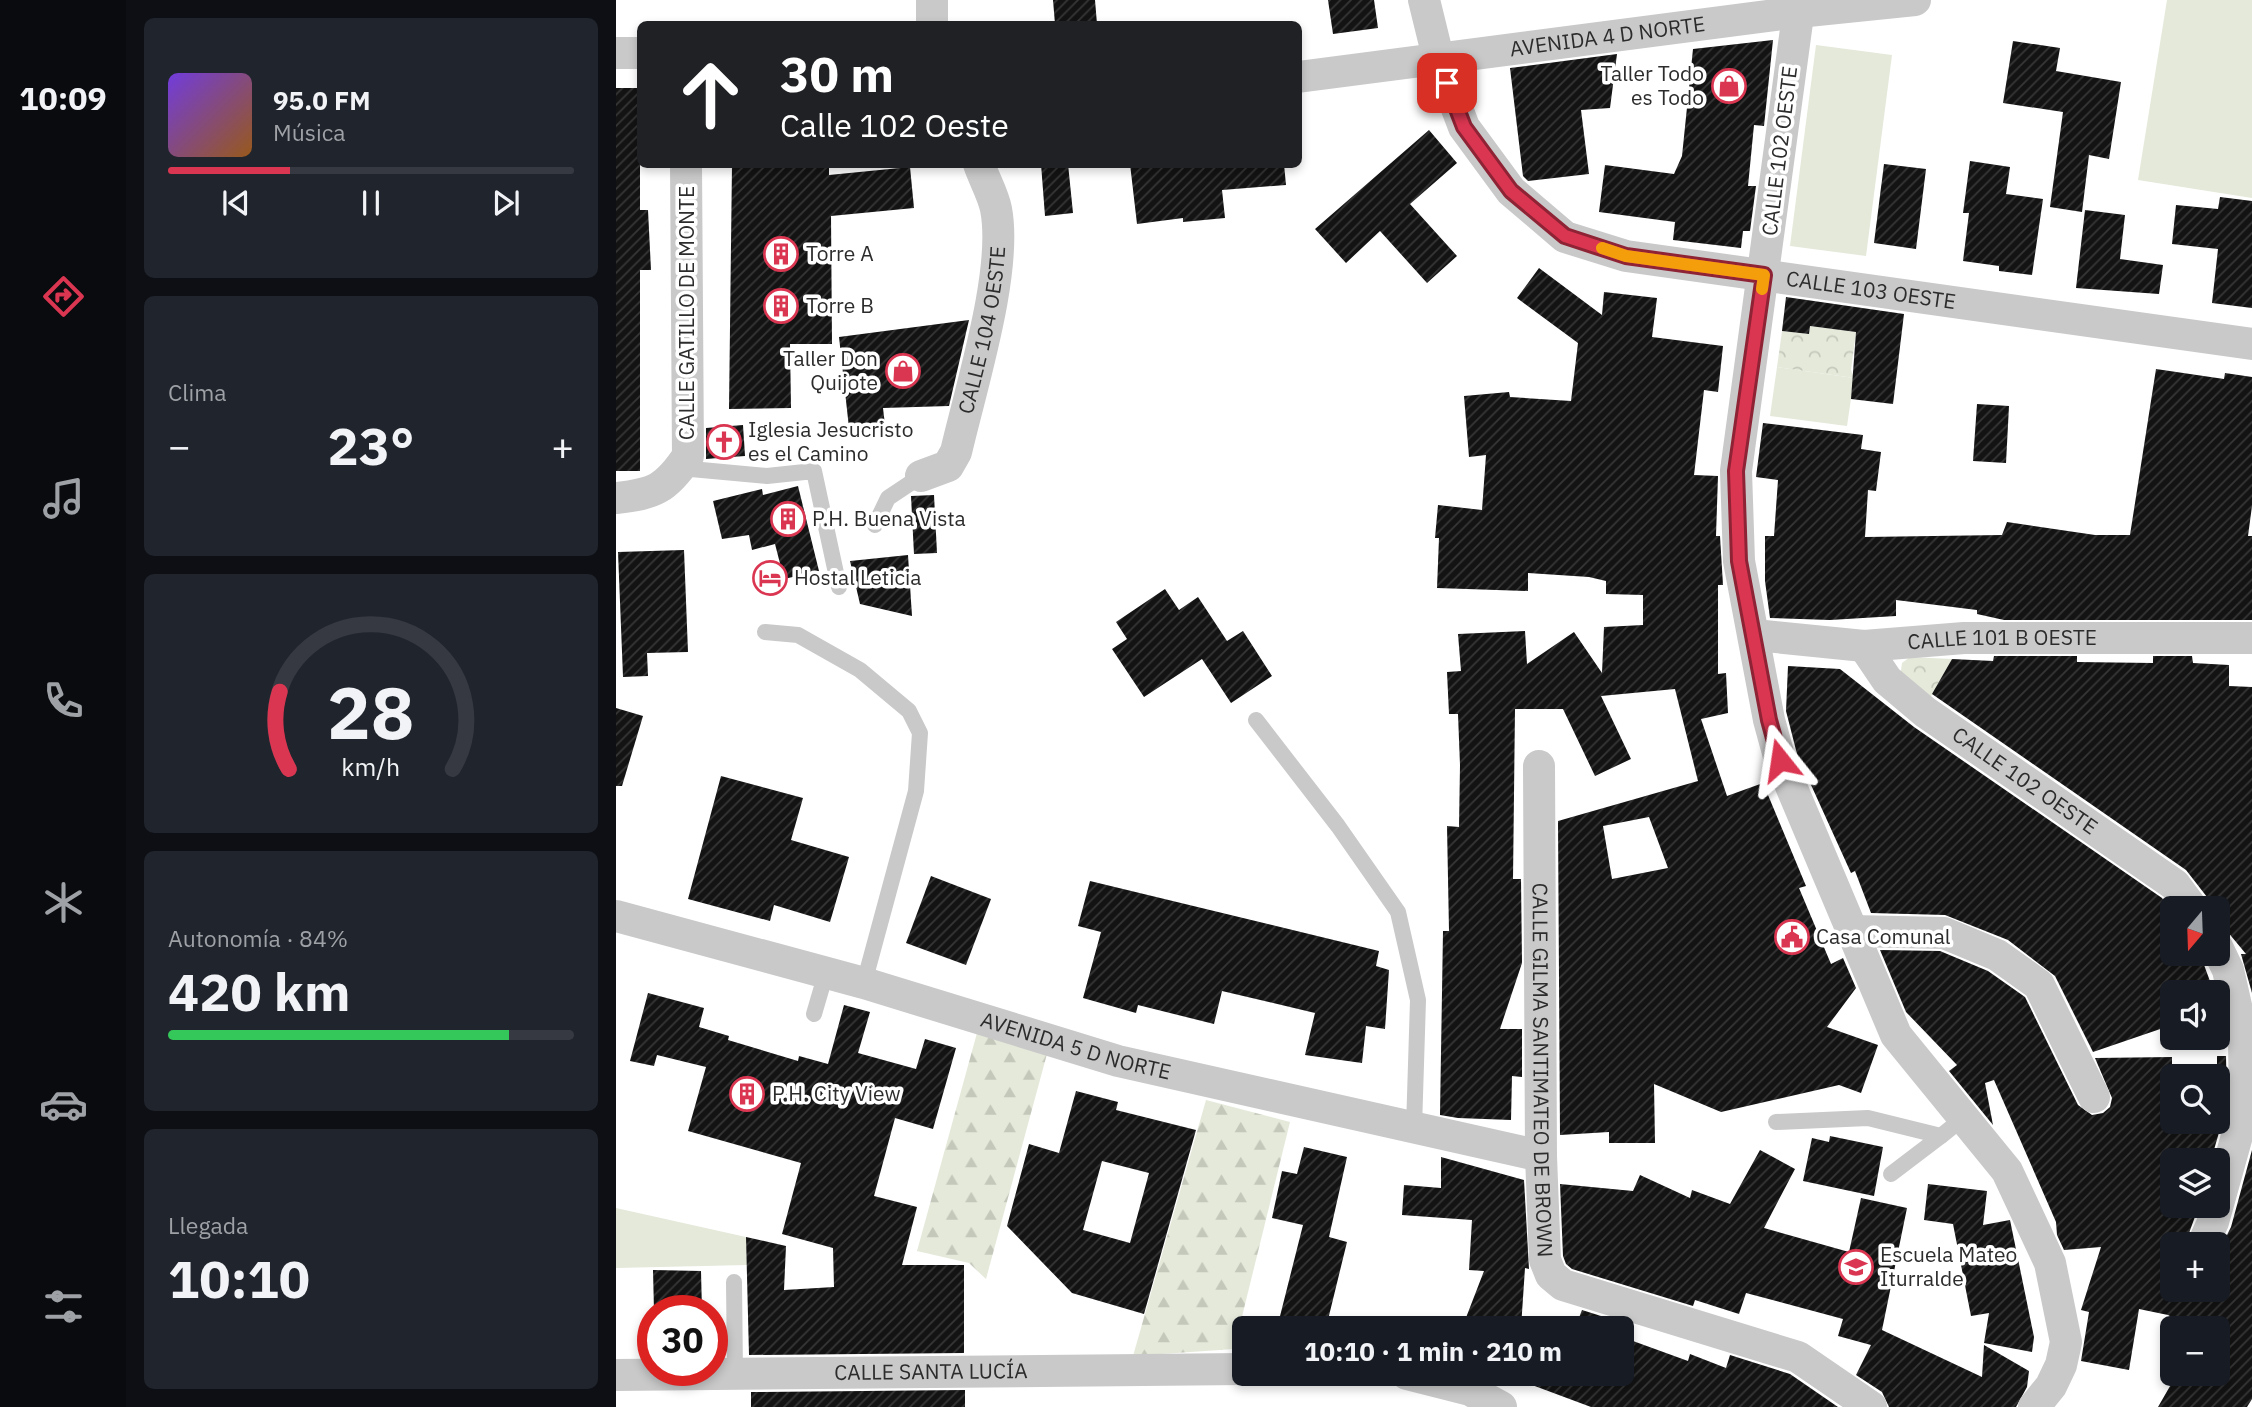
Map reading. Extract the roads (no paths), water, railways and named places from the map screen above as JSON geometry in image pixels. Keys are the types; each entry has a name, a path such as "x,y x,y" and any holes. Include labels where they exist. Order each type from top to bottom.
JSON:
{"street":[{"path":"932,0 932,21"},
{"name":"CALLE 103 OESTE","path":"1424,0 1439,61 1464,127 1511,191 1565,236 1626,256 2252,344"},
{"name":"AVENIDA 4 D NORTE","path":"1302,77 1439,61 1799,6 1915,0"},
{"name":"CALLE 102 OESTE","path":"1755,635 1739,561 1736,471 1799,6"},
{"path":"616,53 637,53"},
{"name":"CALLE GATILLO DE MONTE","path":"616,498 649,495 672,480 688,456 686,168"},
{"name":"CALLE 104 OESTE","path":"921,476 948,466 956,452 990,302 999,245 996,208 981,168"},
{"path":"1755,635 1769,720 1780,760 1896,1035 1952,1128 2007,1171 2050,1263 2066,1342 2062,1365 2051,1386 2034,1407"},
{"name":"CALLE 101 B OESTE","path":"1755,635 1864,646 1964,638 2252,638"},
{"name":"CALLE 102 OESTE","path":"1864,646 1887,680 1925,712 2175,885 2183,896"},
{"name":"CALLE GILMA SANTIMATEO DE BROWN","path":"1539,766 1541,1156 1545,1260 1551,1275 1563,1285 1798,1357 1871,1407"},
{"name":"AVENIDA 5 D NORTE","path":"616,916 826,972 1118,1061 1541,1156"},
{"path":"1852,931 1944,933 1997,955 2039,985 2094,1097"},
{"path":"2208,1232 2245,1107 2244,1041 2226,966"},
{"name":"CALLE SANTA LUCÍA","path":"616,1375 1232,1369"},
{"path":"1454,1386 1470,1390 1501,1407"}],"lane":[{"path":"680,468 767,476 814,471 839,587"},
{"path":"876,525 888,498 921,476"},
{"path":"765,632 798,635 860,670 909,711 920,733 916,791 864,983"},
{"path":"1256,720 1338,826 1398,912 1418,1000 1414,1128"},
{"path":"814,1014 826,972"},
{"path":"1776,1122 1868,1118 1952,1128"},
{"path":"1891,1174 1952,1128"},
{"path":"734,1282 735,1373"}],"place":[{"name":"Taller Todo es Todo","path":"1729,86"},
{"name":"Torre A","path":"781,254"},
{"name":"Torre B","path":"781,306"},
{"name":"Taller Don Quijote","path":"903,371"},
{"name":"Iglesia Jesucristo es el Camino","path":"724,442"},
{"name":"P.H. Buena Vista","path":"788,519"},
{"name":"Hostal Leticia","path":"770,578"},
{"name":"Casa Comunal","path":"1792,937"},
{"name":"P.H. City View","path":"747,1094"},
{"name":"Escuela Mateo Iturralde","path":"1856,1267"}]}
